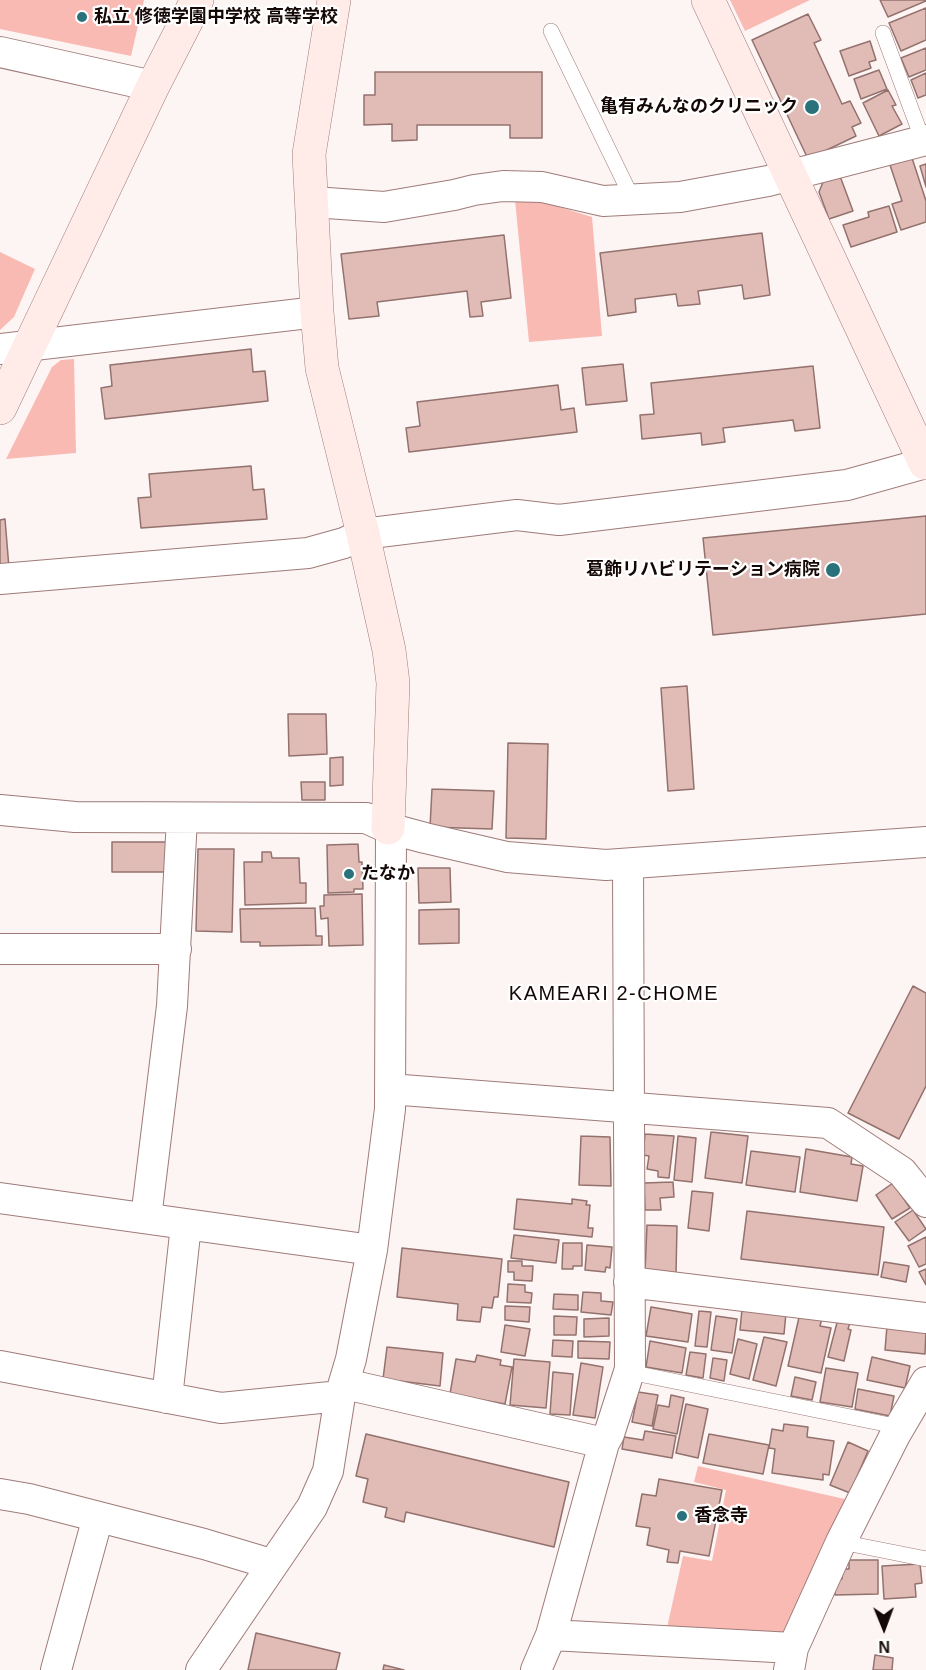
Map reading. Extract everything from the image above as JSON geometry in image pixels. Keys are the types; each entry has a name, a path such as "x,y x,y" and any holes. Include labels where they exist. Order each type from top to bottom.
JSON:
{"street":[{"path":"0,408 15,348 197,0"},
{"path":"201,1670 271,1564 312,1507 328,1472 372,1250 390,1109 390,828 393,683 389,650 363,534 322,368 309,154 334,0"},
{"path":"0,579 308,553 344,543 363,534 517,515 559,520 847,485 926,464 708,0"},
{"path":"0,52 153,86"},
{"path":"313,202 384,207 503,186 542,188 603,201 680,197 768,181 925,141"},
{"path":"15,348 317,312"},
{"path":"0,810 75,817 366,818 390,828 507,857 606,865 926,842"},
{"path":"146,1218 172,1006 182,818"},
{"path":"536,1670 551,1635 604,1443 629,1372 628,864"},
{"path":"0,949 176,950"},
{"path":"390,1089 828,1123 902,1172 926,1202"},
{"path":"0,1198 372,1250"},
{"path":"167,1398 186,1225"},
{"path":"628,1282 926,1318"},
{"path":"0,1366 220,1408 343,1390 604,1443"},
{"path":"551,1635 791,1659 841,1542 900,1427 926,1382"},
{"path":"0,1494 29,1498 271,1564"},
{"path":"56,1670 98,1517"}],"lane":[{"path":"551,31 633,200"},
{"path":"882,33 925,141"},
{"path":"629,1372 900,1427"},
{"path":"841,1542 926,1559"}],"shaded area":[{"name":"私立 修徳学園中学校 高等学校","path":"0,0 144,0 131,56 0,29"},
{"path":"730,0 810,0 745,31"},
{"path":"515,200 540,201 592,217 602,336 529,342"},
{"path":"0,252 35,269 14,317 0,330"},
{"path":"74,359 76,453 6,459 52,367 61,360"},
{"path":"698,1466 849,1500 782,1637 666,1632 683,1556 712,1561 726,1490 694,1482"}],"building":[{"path":"880,0 926,0 926,1 888,17"},
{"path":"926,8 926,40 901,51 889,23"},
{"path":"808,14 821,40 814,43 842,104 850,101 861,123 852,127 856,136 808,159 752,40"},
{"path":"870,41 876,60 869,62 871,68 849,76 840,51"},
{"path":"926,48 926,70 909,77 901,58"},
{"path":"879,70 887,89 861,99 854,79"},
{"path":"375,72 542,72 542,138 510,138 510,125 417,125 417,140 392,141 392,124 364,125 364,95 375,95"},
{"path":"926,73 926,95 918,98 911,80"},
{"path":"888,90 896,105 892,106 902,124 879,136 863,103"},
{"path":"912,158 926,201 926,222 901,230 892,204 902,201 890,165"},
{"path":"926,164 926,187 920,166"},
{"path":"840,176 853,211 829,219 819,192 823,182"},
{"path":"889,206 897,232 851,247 843,225 869,217 868,212"},
{"path":"762,233 770,295 744,299 742,285 698,291 700,304 678,306 676,294 635,299 636,312 608,316 600,253"},
{"path":"504,235 511,298 481,302 483,316 470,317 467,291 377,302 379,316 349,319 341,254"},
{"path":"251,349 253,372 265,371 268,401 105,419 101,388 112,386 110,365"},
{"path":"623,364 627,401 586,405 582,368"},
{"path":"813,366 820,428 795,431 793,420 723,428 725,442 702,445 701,433 642,439 640,415 654,414 651,383"},
{"path":"558,385 561,410 574,408 577,432 409,452 406,428 420,426 417,402"},
{"path":"251,466 253,490 264,489 267,519 141,528 138,498 151,497 149,474"},
{"path":"926,516 926,614 713,635 703,538"},
{"path":"5,519 9,568 0,568 0,520"},
{"path":"687,686 694,789 668,791 661,688"},
{"path":"288,714 326,714 327,754 289,756"},
{"path":"508,743 548,744 546,839 506,838"},
{"path":"343,757 343,785 330,786 330,758"},
{"path":"301,782 325,782 325,800 302,800"},
{"path":"432,789 494,791 492,829 430,827"},
{"path":"112,842 167,842 168,872 112,872"},
{"path":"358,844 359,862 362,862 363,889 354,889 354,892 328,893 327,845"},
{"path":"198,849 234,849 232,932 196,931"},
{"path":"262,852 271,852 272,858 299,858 300,883 306,883 306,903 245,905 244,862 262,862"},
{"path":"418,868 450,868 451,902 419,903"},
{"path":"362,894 363,945 329,946 328,918 321,919 320,906 324,906 324,895"},
{"path":"315,908 316,936 322,936 322,945 260,946 260,942 241,942 240,909"},
{"path":"459,909 459,943 419,944 419,910"},
{"path":"913,986 926,993 926,1086 899,1139 848,1113"},
{"path":"711,1132 748,1136 742,1183 705,1178"},
{"path":"645,1134 674,1136 669,1178 658,1177 658,1171 647,1169 649,1156 643,1155"},
{"path":"581,1136 610,1137 611,1186 579,1185"},
{"path":"678,1136 696,1138 692,1182 674,1180"},
{"path":"806,1149 852,1157 851,1164 863,1166 857,1201 800,1192"},
{"path":"751,1151 800,1157 795,1192 746,1185"},
{"path":"673,1182 674,1197 660,1198 661,1210 645,1210 644,1183"},
{"path":"893,1183 910,1208 892,1219 876,1195"},
{"path":"692,1191 713,1193 709,1231 688,1228"},
{"path":"517,1199 572,1204 572,1199 587,1201 586,1205 590,1205 588,1228 593,1228 592,1237 514,1229"},
{"path":"913,1210 926,1229 909,1241 895,1222"},
{"path":"747,1211 884,1227 878,1275 741,1259"},
{"path":"647,1225 677,1226 676,1273 645,1272"},
{"path":"514,1235 559,1240 556,1263 511,1258"},
{"path":"926,1237 926,1264 919,1267 908,1246"},
{"path":"563,1243 582,1243 582,1266 562,1269"},
{"path":"587,1245 612,1247 610,1268 606,1267 605,1272 585,1270"},
{"path":"402,1248 502,1259 498,1297 494,1297 492,1308 482,1307 480,1322 457,1320 458,1304 397,1297"},
{"path":"508,1261 522,1261 522,1266 533,1266 532,1281 514,1280 514,1272 508,1272"},
{"path":"884,1262 909,1266 906,1282 881,1277"},
{"path":"926,1269 926,1285 919,1272"},
{"path":"508,1284 525,1285 525,1292 532,1293 531,1303 507,1302"},
{"path":"583,1292 601,1293 601,1301 613,1302 611,1315 581,1312"},
{"path":"554,1294 578,1295 578,1310 553,1309"},
{"path":"505,1306 530,1307 529,1322 505,1320"},
{"path":"651,1307 692,1314 688,1342 646,1336"},
{"path":"742,1309 786,1313 784,1334 740,1330"},
{"path":"699,1311 711,1312 707,1347 695,1346"},
{"path":"800,1313 822,1318 820,1326 831,1328 821,1373 788,1366"},
{"path":"554,1316 577,1317 576,1335 554,1335"},
{"path":"716,1316 737,1319 732,1353 711,1350"},
{"path":"609,1318 609,1336 584,1337 584,1319"},
{"path":"838,1319 850,1322 848,1329 851,1330 844,1361 828,1357"},
{"path":"505,1325 530,1329 525,1356 501,1352"},
{"path":"887,1326 926,1329 925,1354 885,1350"},
{"path":"764,1337 787,1342 776,1386 753,1380"},
{"path":"738,1339 757,1344 749,1379 730,1374"},
{"path":"553,1340 573,1341 572,1357 552,1356"},
{"path":"578,1341 610,1342 609,1359 578,1358"},
{"path":"650,1341 686,1348 682,1373 646,1367"},
{"path":"387,1347 443,1353 440,1386 383,1379"},
{"path":"690,1352 706,1354 703,1378 686,1375"},
{"path":"477,1355 501,1360 500,1365 512,1367 505,1404 450,1394 456,1359 475,1362"},
{"path":"872,1357 910,1366 905,1388 867,1380"},
{"path":"713,1358 727,1360 724,1381 710,1378"},
{"path":"514,1359 550,1362 546,1408 510,1405"},
{"path":"581,1363 603,1367 595,1418 573,1415"},
{"path":"826,1368 858,1373 852,1407 820,1402"},
{"path":"553,1372 573,1374 570,1415 550,1414"},
{"path":"795,1377 816,1382 812,1400 791,1396"},
{"path":"858,1389 894,1396 890,1416 855,1409"},
{"path":"638,1392 658,1395 652,1426 632,1422"},
{"path":"671,1395 684,1398 677,1434 653,1429 658,1405 669,1407"},
{"path":"686,1404 708,1409 698,1458 676,1453"},
{"path":"784,1424 808,1427 807,1437 834,1441 829,1475 823,1474 823,1480 772,1473 775,1449 769,1448 772,1429 783,1431"},
{"path":"645,1431 676,1436 672,1458 622,1449 624,1437 643,1440"},
{"path":"366,1434 569,1482 554,1547 406,1512 404,1522 385,1517 387,1508 363,1502 368,1479 356,1476"},
{"path":"709,1434 769,1445 763,1474 703,1463"},
{"path":"848,1442 868,1451 850,1493 830,1485"},
{"path":"659,1479 722,1490 709,1556 680,1551 678,1563 667,1562 669,1550 647,1545 650,1528 636,1526 642,1494 656,1496"},
{"path":"849,1560 878,1560 878,1594 835,1595 835,1579 842,1579 842,1569 849,1569"},
{"path":"920,1564 922,1583 915,1584 916,1597 884,1599 882,1566"},
{"path":"256,1633 340,1653 336,1670 248,1670"},
{"path":"875,1655 893,1658 892,1670 873,1670"},
{"path":"384,1665 404,1670 383,1670"}],"place":[{"name":"私立 修徳学園中学校 高等学校","path":"82,17"},
{"name":"亀有みんなのクリニック","path":"812,107"},
{"name":"葛飾リハビリテーション病院","path":"833,570"},
{"name":"たなか","path":"349,874"},
{"name":"香念寺","path":"682,1516"}],"district":[{"name":"KAMEARI 2-CHOME","path":"614,994"}]}
